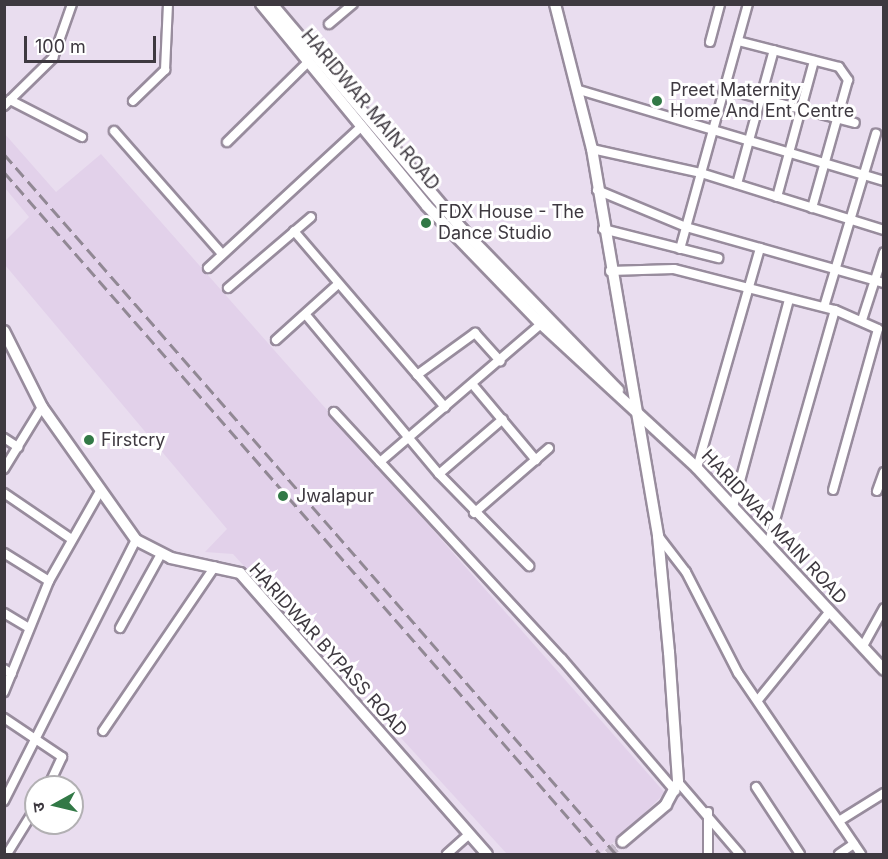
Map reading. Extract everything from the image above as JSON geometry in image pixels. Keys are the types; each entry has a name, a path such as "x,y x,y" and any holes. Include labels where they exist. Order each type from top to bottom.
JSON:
{"main road":[{"name":"HARIDWAR MAIN ROAD","path":"261,4 427,206 541,324 634,413 697,468 884,670"},
{"name":"HARIDWAR MAIN ROAD","path":"272,4 434,197 608,376 634,413"},
{"path":"555,4 579,90 592,149 603,230 634,413 658,536 676,786 622,842"},
{"name":"HARIDWAR BYPASS ROAD","path":"4,331 42,407 99,493 136,540 161,554 215,565 249,582 487,855"}],"street":[{"path":"72,4 53,58 7,103 82,137"},
{"path":"133,101 165,70 168,4"},
{"path":"329,24 352,4"},
{"path":"710,42 720,4"},
{"path":"680,249 748,4"},
{"path":"738,41 839,68 848,80 840,119 812,208"},
{"path":"737,184 774,50"},
{"path":"777,197 814,61"},
{"path":"227,142 308,62"},
{"path":"724,89 855,123"},
{"path":"579,90 712,133 884,181"},
{"path":"208,268 362,126"},
{"path":"114,131 222,254"},
{"path":"824,308 876,134"},
{"path":"592,149 701,173 884,230"},
{"path":"597,190 686,227 879,282"},
{"path":"228,288 311,218"},
{"path":"603,230 718,258"},
{"path":"294,231 445,408"},
{"path":"697,468 760,248"},
{"path":"862,320 879,282 884,252"},
{"path":"610,271 674,269 749,286 835,310 862,320 879,333 832,490"},
{"path":"276,340 338,284"},
{"path":"733,507 789,299"},
{"path":"768,545 835,310"},
{"path":"306,315 407,439 474,513 529,566"},
{"path":"380,462 473,385 541,324"},
{"path":"417,375 474,333 500,361"},
{"path":"473,385 536,460"},
{"path":"4,469 42,407"},
{"path":"334,412 676,786 708,812 740,855"},
{"path":"439,474 503,419"},
{"path":"4,438 18,447"},
{"path":"474,513 549,448"},
{"path":"876,491 884,472"},
{"path":"4,493 70,538"},
{"path":"4,692 49,581 70,538 99,493"},
{"path":"658,536 686,572 728,657 861,855"},
{"path":"4,801 37,740 136,540"},
{"path":"4,553 49,581"},
{"path":"120,628 161,554"},
{"path":"103,731 215,565"},
{"path":"863,646 884,608"},
{"path":"758,700 830,611"},
{"path":"4,613 29,628"},
{"path":"4,669 12,674"},
{"path":"4,718 62,757 54,775"},
{"path":"756,787 800,855"},
{"path":"839,821 884,793"},
{"path":"708,812 708,855"},
{"path":"7,855 24,827"},
{"path":"447,855 469,834"},
{"path":"839,855 854,844"}],"shaded area":[{"path":"4,133 56,192 101,154 665,793 619,838 599,854 507,854 233,554 205,552 227,529 5,265 5,241 29,217 5,188"}],"tunnel":[{"path":"608,854 622,842"}],"railway":[{"path":"4,154 616,854"},
{"path":"4,172 600,854"}],"place":[{"name":"Preet Maternity Home And Ent Centre","path":"657,101"},
{"name":"FDX House - The Dance Studio","path":"426,223"},
{"name":"Firstcry","path":"89,440"},
{"name":"Jwalapur","path":"283,496"}]}
